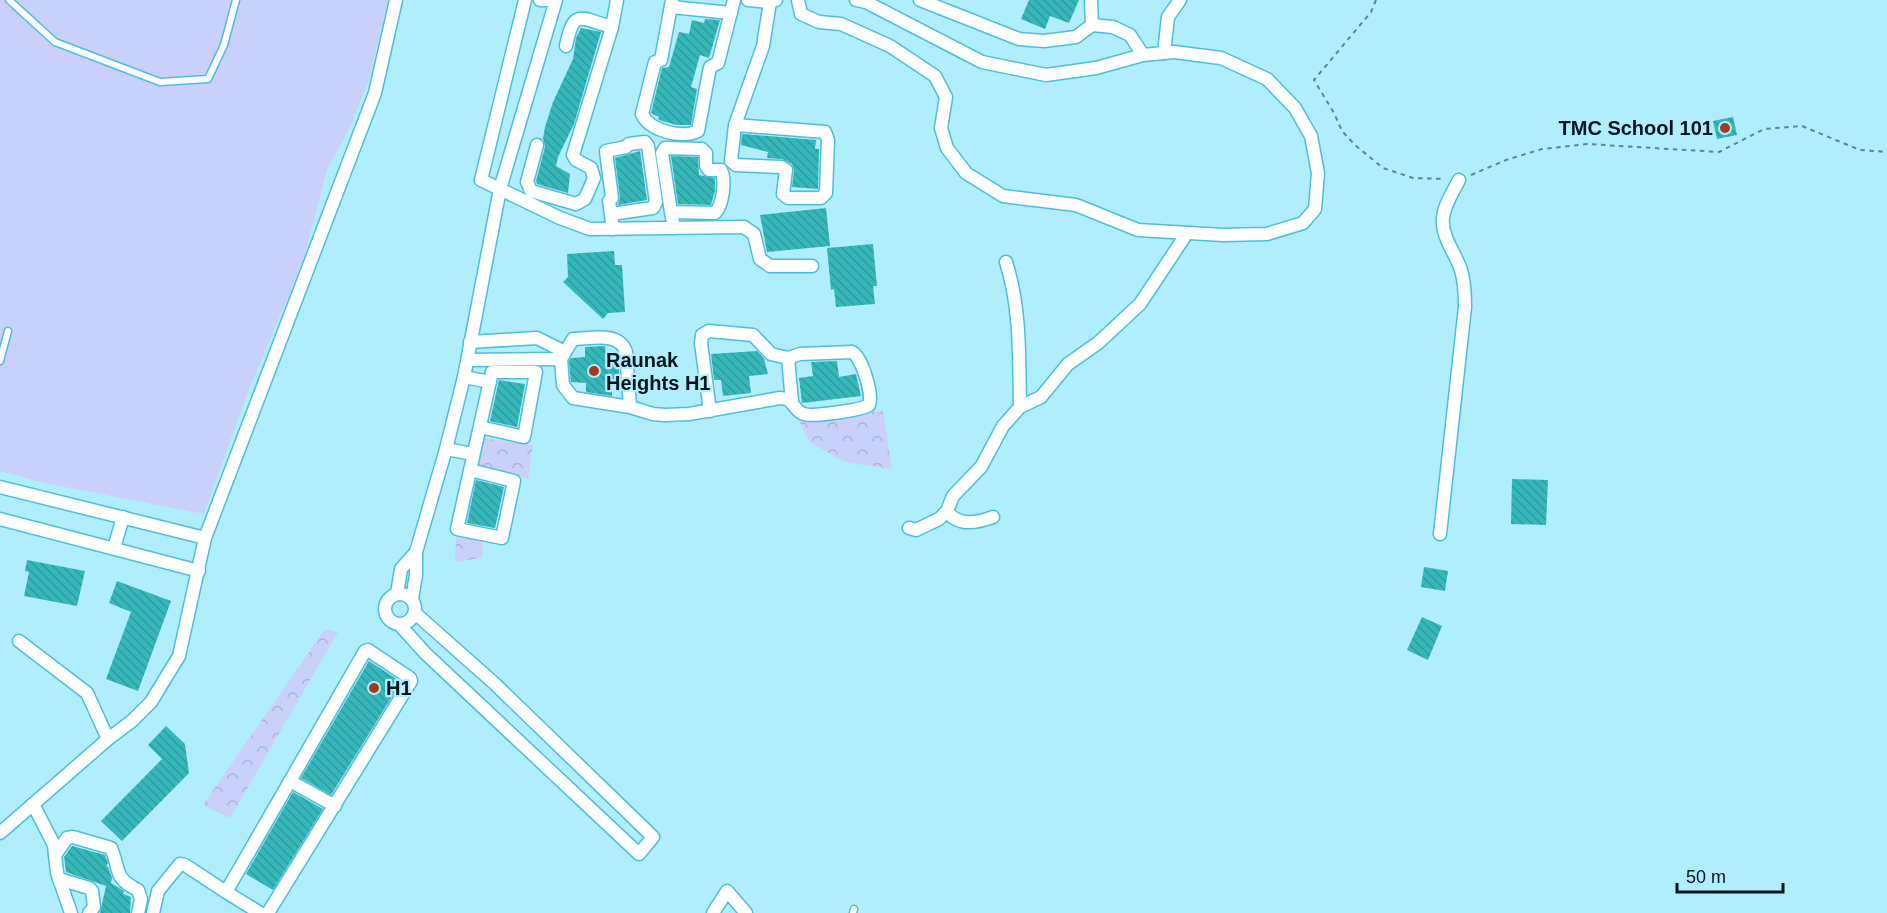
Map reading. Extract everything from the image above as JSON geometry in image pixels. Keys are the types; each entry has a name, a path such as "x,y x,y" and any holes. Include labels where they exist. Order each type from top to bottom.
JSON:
{"street":[{"path":"0,833 108,739 132,721 151,702 179,656 205,538 375,93 396,0"},
{"path":"525,0 481,180 560,219 590,229 744,227 754,234 760,259 770,266 812,266"},
{"path":"412,599 416,552 468,360 500,189 556,0 540,0"},
{"path":"537,145 527,182 531,191 576,204 585,199 594,178 591,168 576,160 573,155 612,27 617,0"},
{"path":"731,13 672,3 661,60 655,63 642,114 656,130 691,135 698,131 710,68 718,63 731,13 734,0"},
{"path":"735,125 825,132 828,140 826,193 821,198 788,198 783,194 786,170 781,167 736,165 730,161 735,125 763,46 773,1 748,0"},
{"path":"798,0 801,14 807,18 819,22 841,24 890,46 935,76 946,97 940,128 947,148 966,173 1003,195 1076,205 1138,230 1223,235 1267,234 1303,223 1315,209 1318,173 1311,136 1295,108 1267,79 1221,58 1174,52 1143,55 1096,68 1046,75 982,62 866,2 856,0"},
{"path":"920,0 1019,39 1044,41 1076,37 1092,25 1113,27 1130,35 1143,55"},
{"path":"1091,0 1092,25"},
{"path":"1164,53 1168,17 1180,0"},
{"path":"566,46 570,25 574,20 581,18 612,27"},
{"path":"611,214 652,208 656,202 648,146 645,142 628,144 626,147 606,151 612,198 609,201 613,229"},
{"path":"671,212 715,213 720,208 724,175 721,170 709,170 706,166 706,153 702,149 665,148 662,153 671,212 674,228"},
{"path":"1440,534 1465,307 1465,290 1461,270 1445,235 1442,220 1445,208 1460,180"},
{"path":"909,528 916,530 939,519 947,511 953,496 981,466 1003,426 1020,407 1041,397 1068,364 1098,343 1140,304 1187,233"},
{"path":"1006,262 1019,338 1020,407"},
{"path":"710,411 701,343 702,335 709,331 753,335 771,354 788,358 800,354 852,352 859,357 871,396 869,405 861,409 806,415 797,410 792,402 788,358"},
{"path":"470,342 537,338 563,356"},
{"path":"630,407 626,352 623,344 611,338 573,339 563,356 563,385 573,398 630,407 653,414 689,414 780,398 792,402"},
{"path":"468,360 563,356"},
{"path":"470,470 514,481 502,538 457,529 473,454 492,372 536,372 524,436 480,427"},
{"path":"464,377 490,382"},
{"path":"446,448 473,454"},
{"path":"0,487 205,538"},
{"path":"947,511 952,518 964,522 978,522 993,517"},
{"path":"114,548 123,518"},
{"path":"0,519 199,571"},
{"path":"415,614 495,684 652,837 639,854 425,653 399,624 391,621 386,612 386,603 397,594 402,569 416,552"},
{"path":"397,594 409,596 415,603 415,614 409,622 399,624"},
{"path":"19,642 87,693 108,739"},
{"path":"226,892 365,651 368,650 411,680 268,913"},
{"path":"290,781 335,806"},
{"path":"33,804 54,845 59,879 71,913"},
{"path":"55,855 67,838 73,837 111,848 117,871 124,884 138,890 141,899 138,913"},
{"path":"153,913 158,891 180,864 260,913"},
{"path":"59,879 92,891 94,907 89,913"},
{"path":"713,913 727,891 746,913"}],"lane":[{"path":"9,0 55,42 160,82 208,78 224,45 236,0"},
{"path":"0,361 8,331"}],"path":[{"path":"1376,0 1371,12 1314,80 1342,131 1355,145 1383,168 1413,178 1460,180 1506,160 1542,149 1587,144 1719,152 1764,129 1802,126 1860,150 1887,152"}],"green space":[{"path":"0,0 388,0 369,80 350,127 327,170 303,261 247,394 204,514 44,483 0,471"},
{"path":"883,411 892,469 850,463 837,458 810,442 798,419"},
{"path":"482,438 533,445 528,479 477,465"},
{"path":"456,537 483,538 482,558 455,562"},
{"path":"325,629 338,632 230,818 203,805"}],"building":[{"path":"1029,0 1079,0 1069,23 1050,16 1045,29 1021,19"},
{"path":"705,19 720,20 709,58 700,55 691,87 697,89 691,125 677,125 662,121 651,113 662,68 669,67 679,32 689,34 692,20 704,23"},
{"path":"581,28 601,32 574,124 556,166 570,174 568,193 537,184 536,181 545,147 543,139 545,127 553,102 573,59 576,38"},
{"name":"TMC School 101","path":"1733,117 1737,135 1717,139 1713,121"},
{"path":"742,134 816,140 815,149 819,149 818,189 792,187 794,171 792,164 782,159 767,158 768,152 741,145"},
{"path":"640,151 647,200 618,205 620,197 615,158"},
{"path":"671,156 698,157 699,175 715,178 715,191 711,205 678,204"},
{"path":"826,208 830,246 767,252 760,215"},
{"path":"873,244 877,286 873,286 875,304 836,307 834,289 831,290 827,248"},
{"path":"614,251 615,265 622,265 625,312 608,313 603,319 563,282 568,277 567,254"},
{"name":"Raunak Heights H1","path":"605,346 606,357 618,358 620,383 612,383 612,396 586,392 586,383 571,382 569,361 571,358 585,357 585,347"},
{"path":"757,351 764,359 768,374 749,376 751,393 723,396 721,380 714,380 711,354"},
{"path":"837,361 839,377 856,374 861,396 802,403 799,378 813,376 811,362"},
{"path":"499,380 525,384 517,427 490,421"},
{"path":"1512,479 1548,480 1546,525 1511,524"},
{"path":"476,480 504,487 495,528 467,523"},
{"path":"27,560 85,571 77,606 24,596 29,572 25,571"},
{"path":"1424,567 1448,571 1445,591 1421,587"},
{"path":"117,581 171,601 138,691 106,679 131,612 109,603"},
{"path":"1422,617 1442,626 1428,660 1407,650"},
{"path":"369,661 401,682 331,795 301,778"},
{"path":"166,726 185,744 189,773 122,841 101,821 162,759 148,745"},
{"path":"293,792 323,809 273,890 246,874"},
{"path":"72,846 105,855 108,863 106,866 112,878 111,883 124,891 123,894 131,897 130,913 100,913 106,886 66,872 64,857"}],"place":[{"name":"TMC School 101","path":"1725,128"},
{"name":"Raunak Heights H1","path":"594,371"},
{"name":"H1","path":"374,688"}]}
